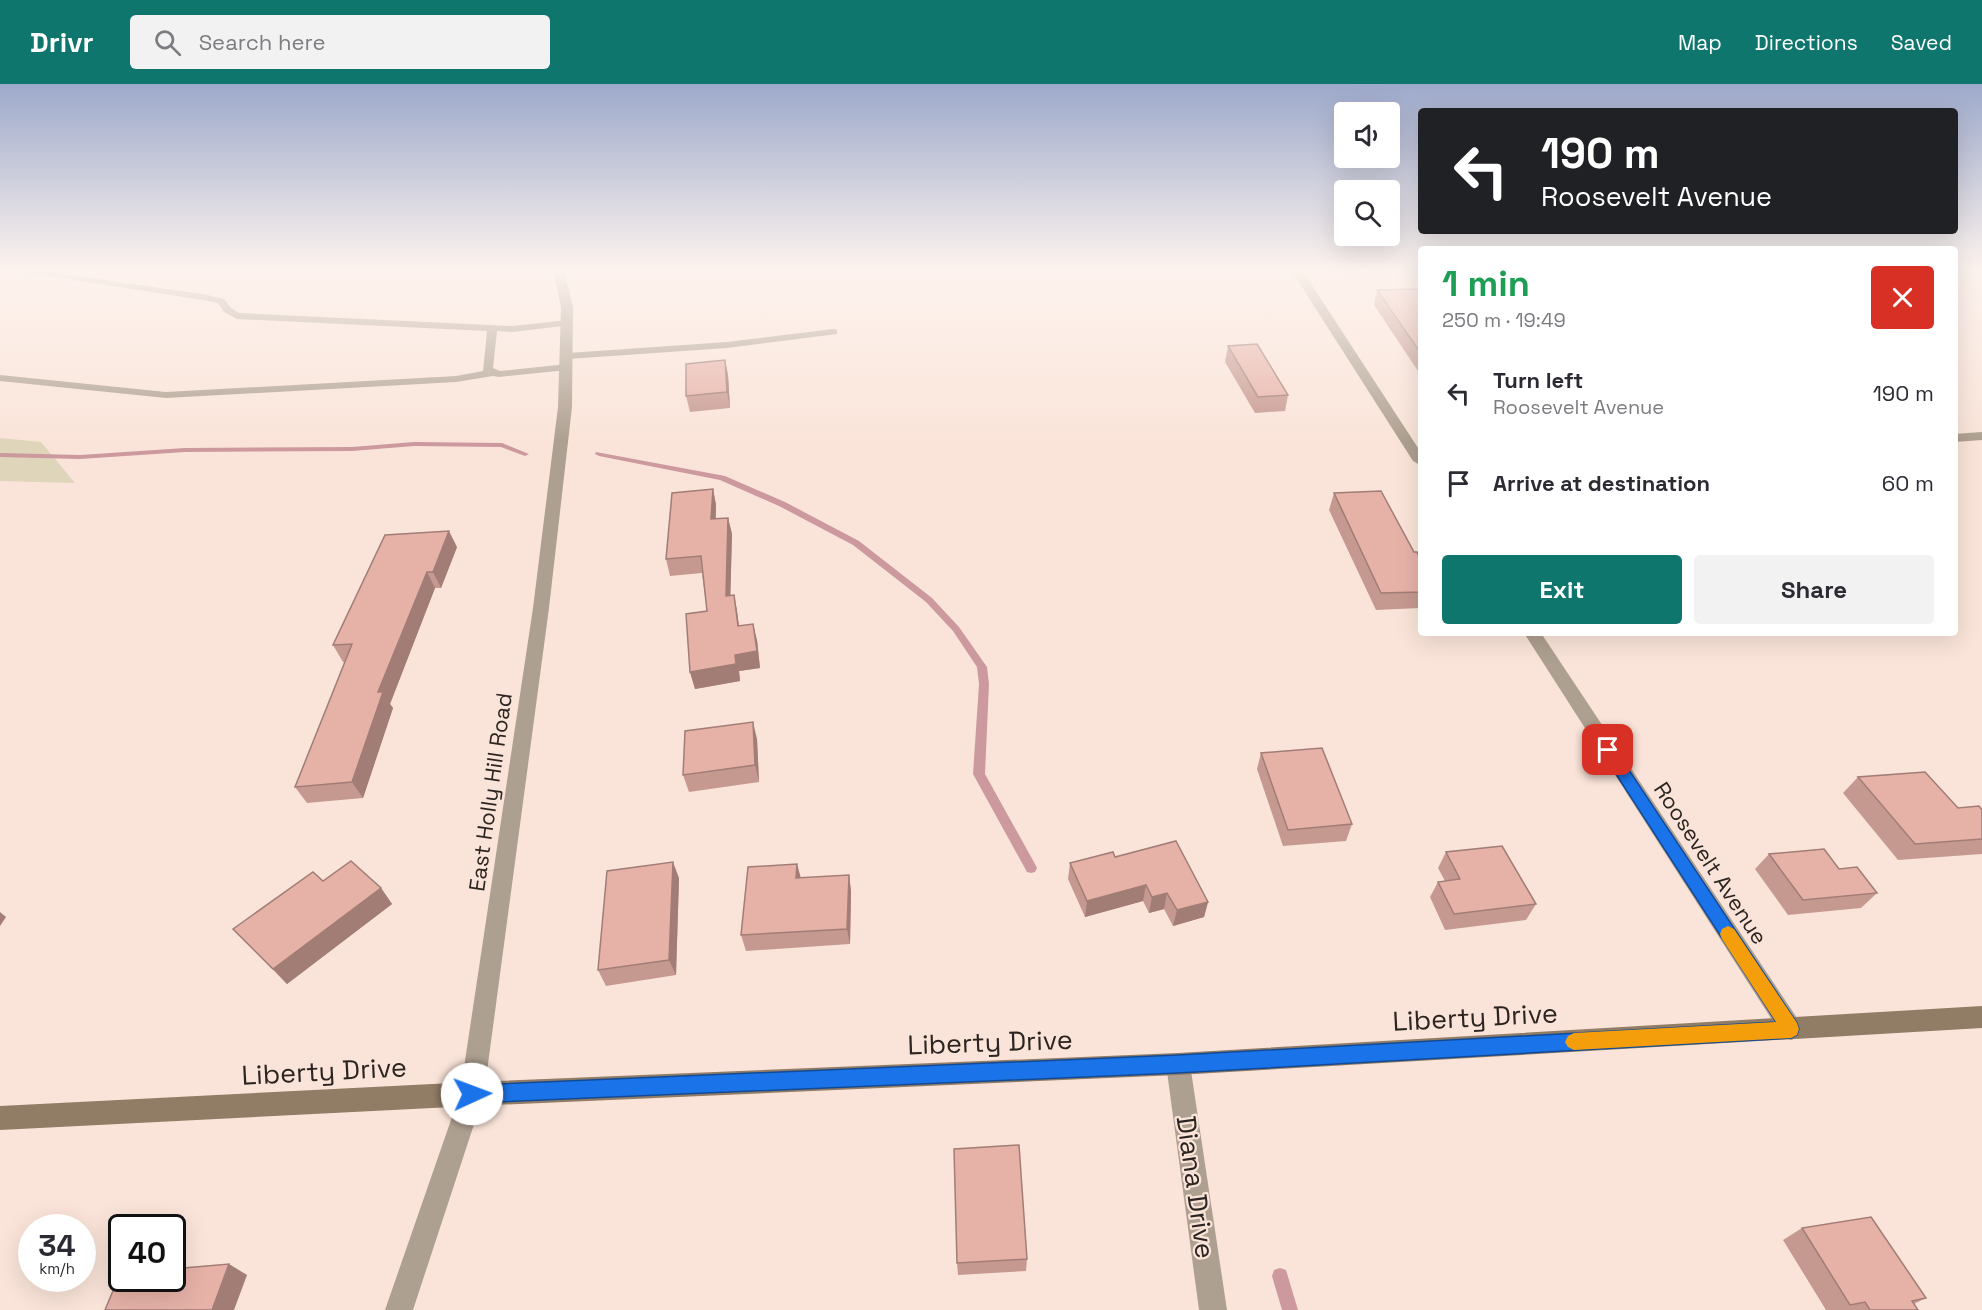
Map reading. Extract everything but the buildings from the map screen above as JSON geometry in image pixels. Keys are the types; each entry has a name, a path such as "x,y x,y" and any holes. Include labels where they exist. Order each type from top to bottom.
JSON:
{"street":[{"name":"East Holly Hill Road","path":"399,1310 472,1094 541,608 565,407 568,327"},
{"path":"1333,327 1418,458"},
{"path":"1958,438 1982,436"},
{"name":"Roosevelt Avenue","path":"1534,636 1791,1029"},
{"name":"Liberty Drive","path":"0,1118 472,1094 1178,1064 1982,1017"},
{"name":"Diana Drive","path":"1178,1064 1213,1310"}],"lane":[{"path":"492,327 489,370 495,372"},
{"path":"494,327 529,327"},
{"path":"0,378 166,395 456,379 567,361 834,332"}],"shaded area":[{"path":"0,438 41,442 75,483 0,481"}],"waterway":[{"path":"0,455 80,457 185,450 352,449 414,444 502,445 525,454"},
{"path":"599,454 722,478 782,504 856,543 929,600 956,629 982,667 984,684 979,774 1031,868"},
{"path":"1280,1276 1290,1310"}],"slow traffic":[{"path":"1574,1042 1791,1029 1728,934"}],"route":[{"path":"472,1094 1178,1064 1791,1029 1608,750"}]}
